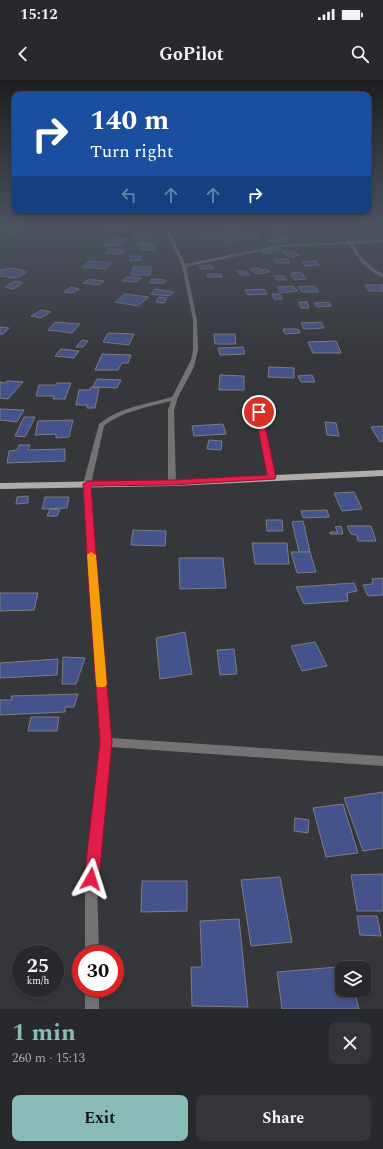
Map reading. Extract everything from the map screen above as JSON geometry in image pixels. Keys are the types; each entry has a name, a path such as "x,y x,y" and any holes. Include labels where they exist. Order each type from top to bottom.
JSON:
{"main road":[{"path":"0,486 172,483 272,477 383,473"}],"street":[{"path":"172,483 171,410 173,399 190,368 197,349 194,329 195,320 185,270"},
{"path":"372,270 383,276"},
{"path":"256,398 272,477"},
{"path":"92,945 91,879 106,742 87,484 101,424 106,419 173,399"},
{"path":"106,742 383,761"},
{"path":"92,997 92,1009"}],"building":[{"path":"0,270 22,270 21,271 27,272 17,278 0,276"},
{"path":"133,270 151,270 150,275 132,275"},
{"path":"252,270 268,270 270,272 256,274"},
{"path":"237,271 246,271 250,275 241,275"},
{"path":"301,272 306,279 295,280 290,273"},
{"path":"207,274 221,274 222,277 208,277"},
{"path":"274,276 283,276 287,280 277,280"},
{"path":"126,277 141,278 137,282 122,281"},
{"path":"89,279 104,281 98,285 83,283"},
{"path":"151,279 166,280 164,283 150,283"},
{"path":"15,281 23,283 13,289 5,287"},
{"path":"365,285 383,285 383,291 369,291"},
{"path":"293,286 298,291 281,293 277,287"},
{"path":"315,286 318,292 302,292 298,287"},
{"path":"71,287 79,289 73,293 64,292"},
{"path":"155,289 174,292 169,296 151,294"},
{"path":"264,289 267,294 248,295 245,290"},
{"path":"125,294 149,297 138,306 115,302"},
{"path":"272,294 280,294 282,299 274,299"},
{"path":"159,297 167,298 164,303 156,302"},
{"path":"299,302 307,302 309,308 301,308"},
{"path":"329,302 331,306 317,307 314,303"},
{"path":"42,310 51,312 40,318 31,316"},
{"path":"55,322 80,324 72,333 48,330"},
{"path":"321,322 324,328 304,329 301,323"},
{"path":"0,327 9,328 3,334 0,334"},
{"path":"283,329 298,329 300,333 285,334"},
{"path":"108,333 134,334 129,345 103,342"},
{"path":"214,334 235,334 236,344 215,344"},
{"path":"82,340 88,341 83,347 76,347"},
{"path":"336,341 341,353 313,353 308,342"},
{"path":"243,347 245,354 220,355 218,348"},
{"path":"61,349 79,351 74,358 55,356"},
{"path":"102,354 131,355 128,363 122,363 118,370 95,370"},
{"path":"269,367 294,368 294,378 268,377"},
{"path":"220,375 244,376 244,390 219,390"},
{"path":"312,375 315,382 301,382 298,376"},
{"path":"97,379 121,380 117,388 93,387"},
{"path":"7,381 23,382 8,399 0,398 0,382 5,383"},
{"path":"57,383 71,383 65,399 53,399 54,396 36,396 39,385 56,385"},
{"path":"91,387 99,388 95,408 87,408 87,405 76,405 79,390 90,390"},
{"path":"0,409 24,410 17,422 0,420"},
{"path":"24,417 35,417 25,437 15,436"},
{"path":"73,420 69,437 56,438 56,434 35,435 38,421"},
{"path":"325,422 336,423 339,436 327,435"},
{"path":"223,424 226,434 194,436 192,426"},
{"path":"383,426 383,441 380,442 371,427"},
{"path":"209,440 222,441 221,450 207,449"},
{"path":"19,445 30,445 28,450 65,449 65,461 7,463 9,451 17,450"},
{"path":"354,492 362,509 342,511 334,493"},
{"path":"28,496 28,503 16,504 17,497"},
{"path":"45,497 69,497 67,508 42,509"},
{"path":"50,509 60,510 57,516 47,516"},
{"path":"327,510 329,517 303,518 301,511"},
{"path":"266,520 282,520 283,531 267,531"},
{"path":"303,521 310,552 299,552 292,522"},
{"path":"341,526 343,534 330,534 330,532 338,532 335,527"},
{"path":"347,526 371,526 376,541 358,541 357,535 351,534"},
{"path":"133,530 166,531 165,546 131,545"},
{"path":"252,543 287,543 289,564 255,564"},
{"path":"291,552 310,552 316,572 297,573"},
{"path":"179,558 223,558 226,588 180,589"},
{"path":"383,578 383,595 368,596 363,585 373,584 372,579"},
{"path":"354,583 357,591 347,593 348,601 304,604 296,587"},
{"path":"0,593 38,593 34,610 0,611"},
{"path":"185,632 192,674 160,679 156,638"},
{"path":"315,642 327,666 302,671 291,646"},
{"path":"234,649 237,674 220,675 217,650"},
{"path":"63,657 85,658 76,684 62,684"},
{"path":"58,659 57,675 0,678 0,663"},
{"path":"78,694 74,707 65,707 65,712 0,715 0,700 12,700 11,696"},
{"path":"31,717 59,717 57,731 28,731"},
{"path":"383,792 383,848 363,851 344,798"},
{"path":"343,804 358,853 326,857 313,808"},
{"path":"295,818 309,820 308,833 294,831"},
{"path":"383,874 383,911 357,911 351,875"},
{"path":"280,877 292,942 251,946 241,880"},
{"path":"142,881 187,881 187,911 141,912"},
{"path":"357,916 377,916 381,936 360,935"},
{"path":"239,919 248,1007 192,1006 191,967 202,967 200,921"},
{"path":"335,967 335,997 356,997 359,1009 282,1009 277,972"}],"slow traffic":[{"path":"91,555 101,684"}],"route":[{"path":"91,879 106,742 87,484 172,483 272,477 259,412"}]}
